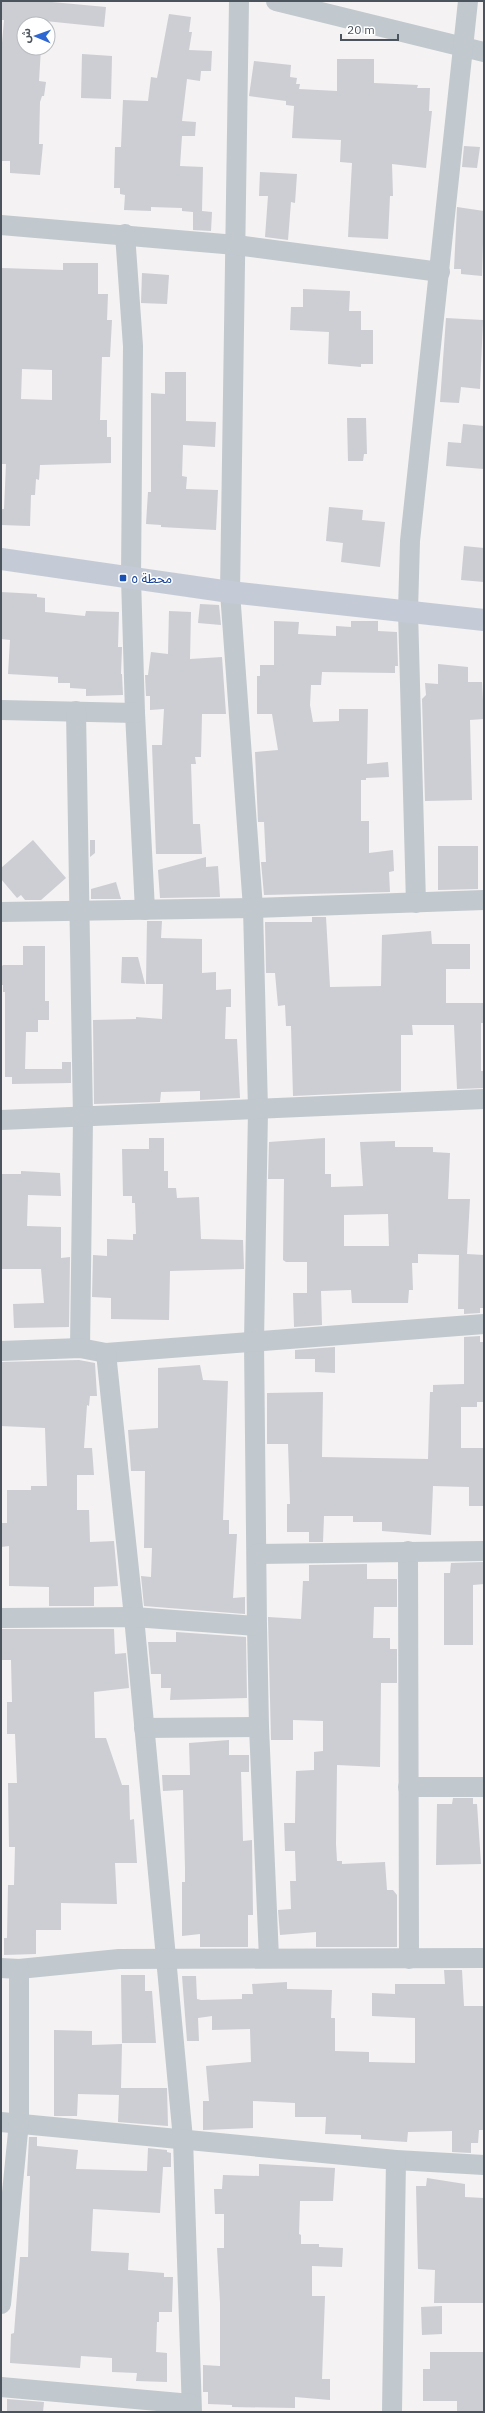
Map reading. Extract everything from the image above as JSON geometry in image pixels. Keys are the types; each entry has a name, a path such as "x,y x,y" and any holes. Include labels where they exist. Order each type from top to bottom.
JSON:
{"street":[{"path":"239,1 230,592 253,908 258,1110 254,1342 257,1626 259,1727 269,1958"},
{"path":"276,1 484,52"},
{"path":"416,903 408,611 410,541 468,1"},
{"path":"1,224 236,245 440,272"},
{"path":"125,234 133,346 131,578 135,713 145,910"},
{"path":"1,559 230,592 484,620"},
{"path":"1,710 135,713"},
{"path":"76,711 83,1118 80,1348"},
{"path":"1,912 253,908 484,900"},
{"path":"1,1120 83,1118 484,1099"},
{"path":"1,1351 80,1348 106,1353 484,1324"},
{"path":"1,2387 192,2408 183,2139 134,1617 106,1353"},
{"path":"257,1554 484,1551"},
{"path":"408,1552 409,1959"},
{"path":"1,1618 134,1617 257,1626"},
{"path":"144,1728 259,1727"},
{"path":"408,1787 484,1787"},
{"path":"1,2304 10,2122 10,1969 119,1959 484,1958"},
{"path":"10,2122 396,2160 484,2165"},
{"path":"392,2412 396,2160"}],"building":[{"path":"1,1 41,1 106,7 104,27 56,22 56,16 16,16 16,56 41,56 39,81 46,82 44,96 42,96 40,102 39,144 43,144 40,175 10,173 10,161 2,161 1,54 4,20 1,20"},
{"path":"169,14 191,17 189,32 192,32 189,50 212,51 211,71 201,71 200,81 187,79 182,121 196,122 195,136 182,136 180,166 203,167 202,211 212,212 211,231 193,230 193,212 182,211 182,208 151,207 151,211 124,210 125,195 120,194 120,188 114,188 115,147 121,147 123,100 148,101 151,77 157,78"},
{"path":"82,54 112,56 111,99 81,98"},
{"path":"337,59 374,59 374,83 418,85 417,88 430,88 429,111 432,111 426,168 392,164 393,196 390,196 388,239 348,237 352,163 340,162 341,140 292,138 294,106 286,105 286,101 249,96 254,61 291,65 290,77 297,78 296,84 300,84 299,89 337,91"},
{"path":"464,146 480,147 477,168 462,167"},
{"path":"260,172 297,174 295,203 291,202 288,240 265,237 268,196 259,196"},
{"path":"457,207 484,211 482,276 461,274 461,269 454,269"},
{"path":"63,263 98,263 98,294 108,294 107,320 112,320 110,357 102,357 100,420 107,420 107,437 111,437 111,463 40,465 39,480 36,479 35,495 31,495 30,526 1,525 1,509 4,509 6,464 2,464 1,461 2,268 63,270","holes":["22,369 52,370 52,400 21,399"]},
{"path":"142,273 169,275 167,304 141,303"},
{"path":"303,289 350,291 349,311 361,311 361,330 373,330 373,364 361,364 361,367 328,364 329,332 290,330 291,307 303,307"},
{"path":"446,318 483,320 480,389 461,387 459,403 440,402"},
{"path":"165,372 186,372 186,421 216,422 215,447 183,445 182,476 187,477 186,489 218,490 216,530 161,527 161,525 146,524 148,492 151,492 151,393 165,394"},
{"path":"347,418 366,418 367,454 364,454 363,461 348,461"},
{"path":"463,424 484,426 484,469 446,466 448,442 461,443"},
{"path":"329,507 363,510 362,520 385,522 380,567 341,562 343,543 326,541"},
{"path":"464,546 484,548 484,582 461,580"},
{"path":"1,592 37,594 37,597 45,598 45,612 85,616 86,611 119,612 118,647 122,647 121,674 123,695 86,696 86,689 70,688 70,683 58,683 58,677 8,674 10,640 1,639"},
{"path":"200,604 219,605 221,625 198,623"},
{"path":"169,611 191,612 190,659 222,657 226,714 202,714 201,757 195,757 196,764 191,764 193,824 200,824 202,854 156,854 152,745 162,745 164,709 150,710 150,696 146,696 145,675 148,675 151,652 168,654"},
{"path":"274,621 299,622 298,634 336,636 336,626 351,627 351,621 378,621 378,631 397,632 398,666 395,666 395,673 322,672 321,685 311,685 310,705 313,722 339,721 339,709 368,709 367,764 388,762 389,777 366,778 366,780 361,780 361,821 369,821 369,853 393,850 394,871 389,872 390,892 264,895 261,862 266,862 264,822 258,822 255,752 278,750 272,714 257,714 257,676 260,676 260,665 274,665"},
{"path":"438,664 468,667 468,682 482,682 484,719 470,720 472,800 425,801 422,699 426,695 425,683 438,684"},
{"path":"33,840 66,878 41,900 25,900 21,895 17,898 1,879 1,868"},
{"path":"90,840 95,840 95,853 90,857"},
{"path":"438,846 478,846 478,889 438,890"},
{"path":"206,857 206,867 218,866 220,897 160,898 158,870"},
{"path":"116,882 121,899 91,899 91,889"},
{"path":"312,917 326,917 330,987 381,986 382,935 431,931 432,944 470,944 470,969 446,969 446,1003 484,1003 484,1023 481,1023 481,1071 484,1071 484,1088 457,1089 454,1025 412,1025 413,1035 401,1035 401,1091 293,1096 291,1026 286,1026 285,1005 278,1006 275,973 266,973 265,922 312,922"},
{"path":"147,921 162,921 161,938 202,939 202,973 216,972 216,990 231,989 231,1007 226,1007 225,1039 237,1039 240,1098 200,1100 200,1091 161,1092 160,1102 94,1104 93,1020 136,1019 136,1017 162,1019 163,984 146,984"},
{"path":"23,946 45,946 45,1001 49,1001 49,1020 38,1020 38,1032 26,1032 25,1069 62,1069 62,1062 71,1062 71,1083 12,1084 12,1077 5,1077 5,992 3,992 3,985 1,985 1,967 3,965 23,965"},
{"path":"122,957 138,957 145,984 121,983"},
{"path":"149,1138 164,1138 164,1171 168,1171 168,1188 176,1188 177,1198 199,1197 201,1239 243,1240 244,1269 170,1271 169,1320 111,1319 111,1298 92,1297 93,1255 107,1256 107,1239 133,1240 133,1234 136,1234 135,1203 132,1203 132,1196 123,1196 122,1149 149,1149"},
{"path":"325,1138 325,1174 331,1174 331,1187 363,1186 360,1142 395,1141 395,1147 433,1147 433,1152 450,1153 448,1199 470,1199 467,1254 484,1255 484,1308 480,1308 480,1313 464,1314 464,1309 458,1309 459,1255 418,1254 418,1263 412,1263 413,1290 409,1290 408,1303 352,1303 351,1290 321,1291 322,1325 294,1327 293,1293 307,1293 307,1262 286,1262 283,1260 284,1179 268,1179 269,1142","holes":["388,1214 389,1246 344,1246 344,1215"]},
{"path":"21,1171 60,1173 61,1196 28,1195 27,1226 61,1227 61,1258 70,1257 69,1327 14,1328 13,1304 44,1303 41,1269 1,1269 2,1174 21,1174"},
{"path":"480,1336 480,1342 484,1342 484,1402 477,1402 477,1407 461,1407 461,1448 484,1448 484,1506 469,1506 469,1487 433,1486 431,1535 382,1531 382,1522 353,1522 353,1516 324,1516 323,1542 309,1542 309,1532 287,1532 287,1504 290,1504 288,1444 267,1444 267,1393 323,1392 322,1457 428,1459 430,1392 433,1392 433,1385 464,1384 464,1337"},
{"path":"335,1347 335,1373 315,1372 315,1359 295,1359 295,1350"},
{"path":"79,1360 95,1363 97,1396 90,1396 89,1406 87,1405 84,1448 92,1448 94,1475 77,1475 77,1510 89,1510 90,1542 114,1541 118,1586 94,1587 94,1606 49,1606 49,1587 9,1586 9,1546 1,1547 1,1523 7,1523 7,1490 31,1490 31,1486 47,1486 45,1428 1,1426 1,1362"},
{"path":"200,1365 203,1380 228,1381 223,1520 229,1520 229,1534 237,1534 233,1598 245,1597 245,1614 144,1606 141,1576 151,1577 152,1548 144,1548 145,1471 131,1471 128,1430 158,1428 158,1368"},
{"path":"484,1562 484,1584 473,1585 473,1645 444,1645 444,1573 450,1573 451,1563"},
{"path":"367,1564 367,1579 397,1579 397,1607 374,1607 373,1638 390,1638 390,1649 397,1649 397,1683 381,1683 380,1767 337,1765 337,1861 342,1861 342,1864 385,1862 387,1890 393,1890 397,1895 397,1947 316,1947 316,1932 280,1935 278,1910 291,1909 290,1881 296,1881 295,1851 285,1851 284,1823 295,1823 296,1771 314,1770 314,1752 323,1751 323,1721 293,1720 293,1740 271,1740 268,1617 301,1619 303,1581 309,1581 309,1565"},
{"path":"1,1629 114,1629 115,1654 126,1653 129,1688 94,1692 95,1738 106,1738 122,1785 129,1785 130,1820 134,1819 137,1863 115,1863 117,1904 61,1903 61,1930 36,1930 36,1954 4,1955 4,1938 7,1938 8,1885 14,1885 15,1847 9,1847 8,1783 17,1783 15,1734 7,1734 7,1702 12,1702 11,1660 2,1660"},
{"path":"176,1632 246,1637 247,1698 170,1700 171,1688 161,1688 161,1674 151,1674 148,1642 176,1642"},
{"path":"229,1740 229,1755 249,1755 249,1772 241,1772 243,1841 252,1840 253,1915 248,1915 248,1947 200,1947 200,1934 182,1936 182,1882 185,1882 183,1790 163,1791 162,1775 190,1775 189,1743"},
{"path":"453,1798 473,1798 473,1804 477,1804 481,1864 436,1865 437,1804 452,1804"},
{"path":"444,1970 462,1970 464,2006 484,2006 483,2130 479,2130 478,2143 471,2143 471,2153 452,2152 452,2131 408,2132 407,2142 361,2139 361,2135 325,2134 326,2117 295,2117 295,2103 253,2101 253,2128 203,2130 203,2101 209,2101 206,2066 251,2062 250,2029 212,2030 212,2016 198,2018 199,2041 187,2041 182,1976 196,1976 197,1999 201,2000 242,1999 242,1994 253,1994 252,1984 287,1982 287,1989 332,1990 331,2018 335,2018 335,2051 369,2052 369,2062 415,2063 415,2018 372,2016 372,1993 395,1994 395,1984 445,1984"},
{"path":"121,1975 145,1975 145,1991 152,1991 156,2043 122,2043"},
{"path":"54,2030 92,2031 92,2045 122,2044 121,2088 167,2088 168,2126 118,2122 119,2095 78,2094 77,2116 54,2116"},
{"path":"29,2137 37,2137 37,2146 78,2150 76,2169 147,2171 148,2148 167,2150 167,2152 171,2153 171,2167 163,2167 160,2213 93,2209 91,2251 129,2253 128,2270 164,2273 164,2277 173,2277 172,2312 159,2312 159,2322 157,2322 156,2352 167,2353 167,2382 136,2381 137,2373 112,2372 112,2358 81,2356 80,2368 10,2363 11,2334 14,2333 20,2257 28,2257 30,2176 27,2176"},
{"path":"259,2164 335,2168 333,2201 300,2201 299,2234 301,2235 301,2244 319,2244 319,2247 343,2248 342,2267 312,2266 312,2296 325,2296 322,2379 330,2379 330,2400 295,2397 295,2408 232,2407 232,2405 208,2404 208,2392 203,2392 203,2365 220,2366 220,2303 217,2248 224,2248 224,2214 215,2214 214,2189 222,2189 223,2175 259,2176"},
{"path":"427,2178 465,2184 465,2197 484,2198 484,2303 434,2303 435,2270 418,2269 416,2186 426,2186"},
{"path":"442,2306 442,2334 422,2335 421,2307"},
{"path":"430,2352 484,2352 484,2412 457,2412 457,2401 423,2401 423,2369 430,2369"},
{"path":"7,2399 44,2402 43,2412 7,2412"}],"place":[{"name":"محطة ٥","path":"123,578"}]}
